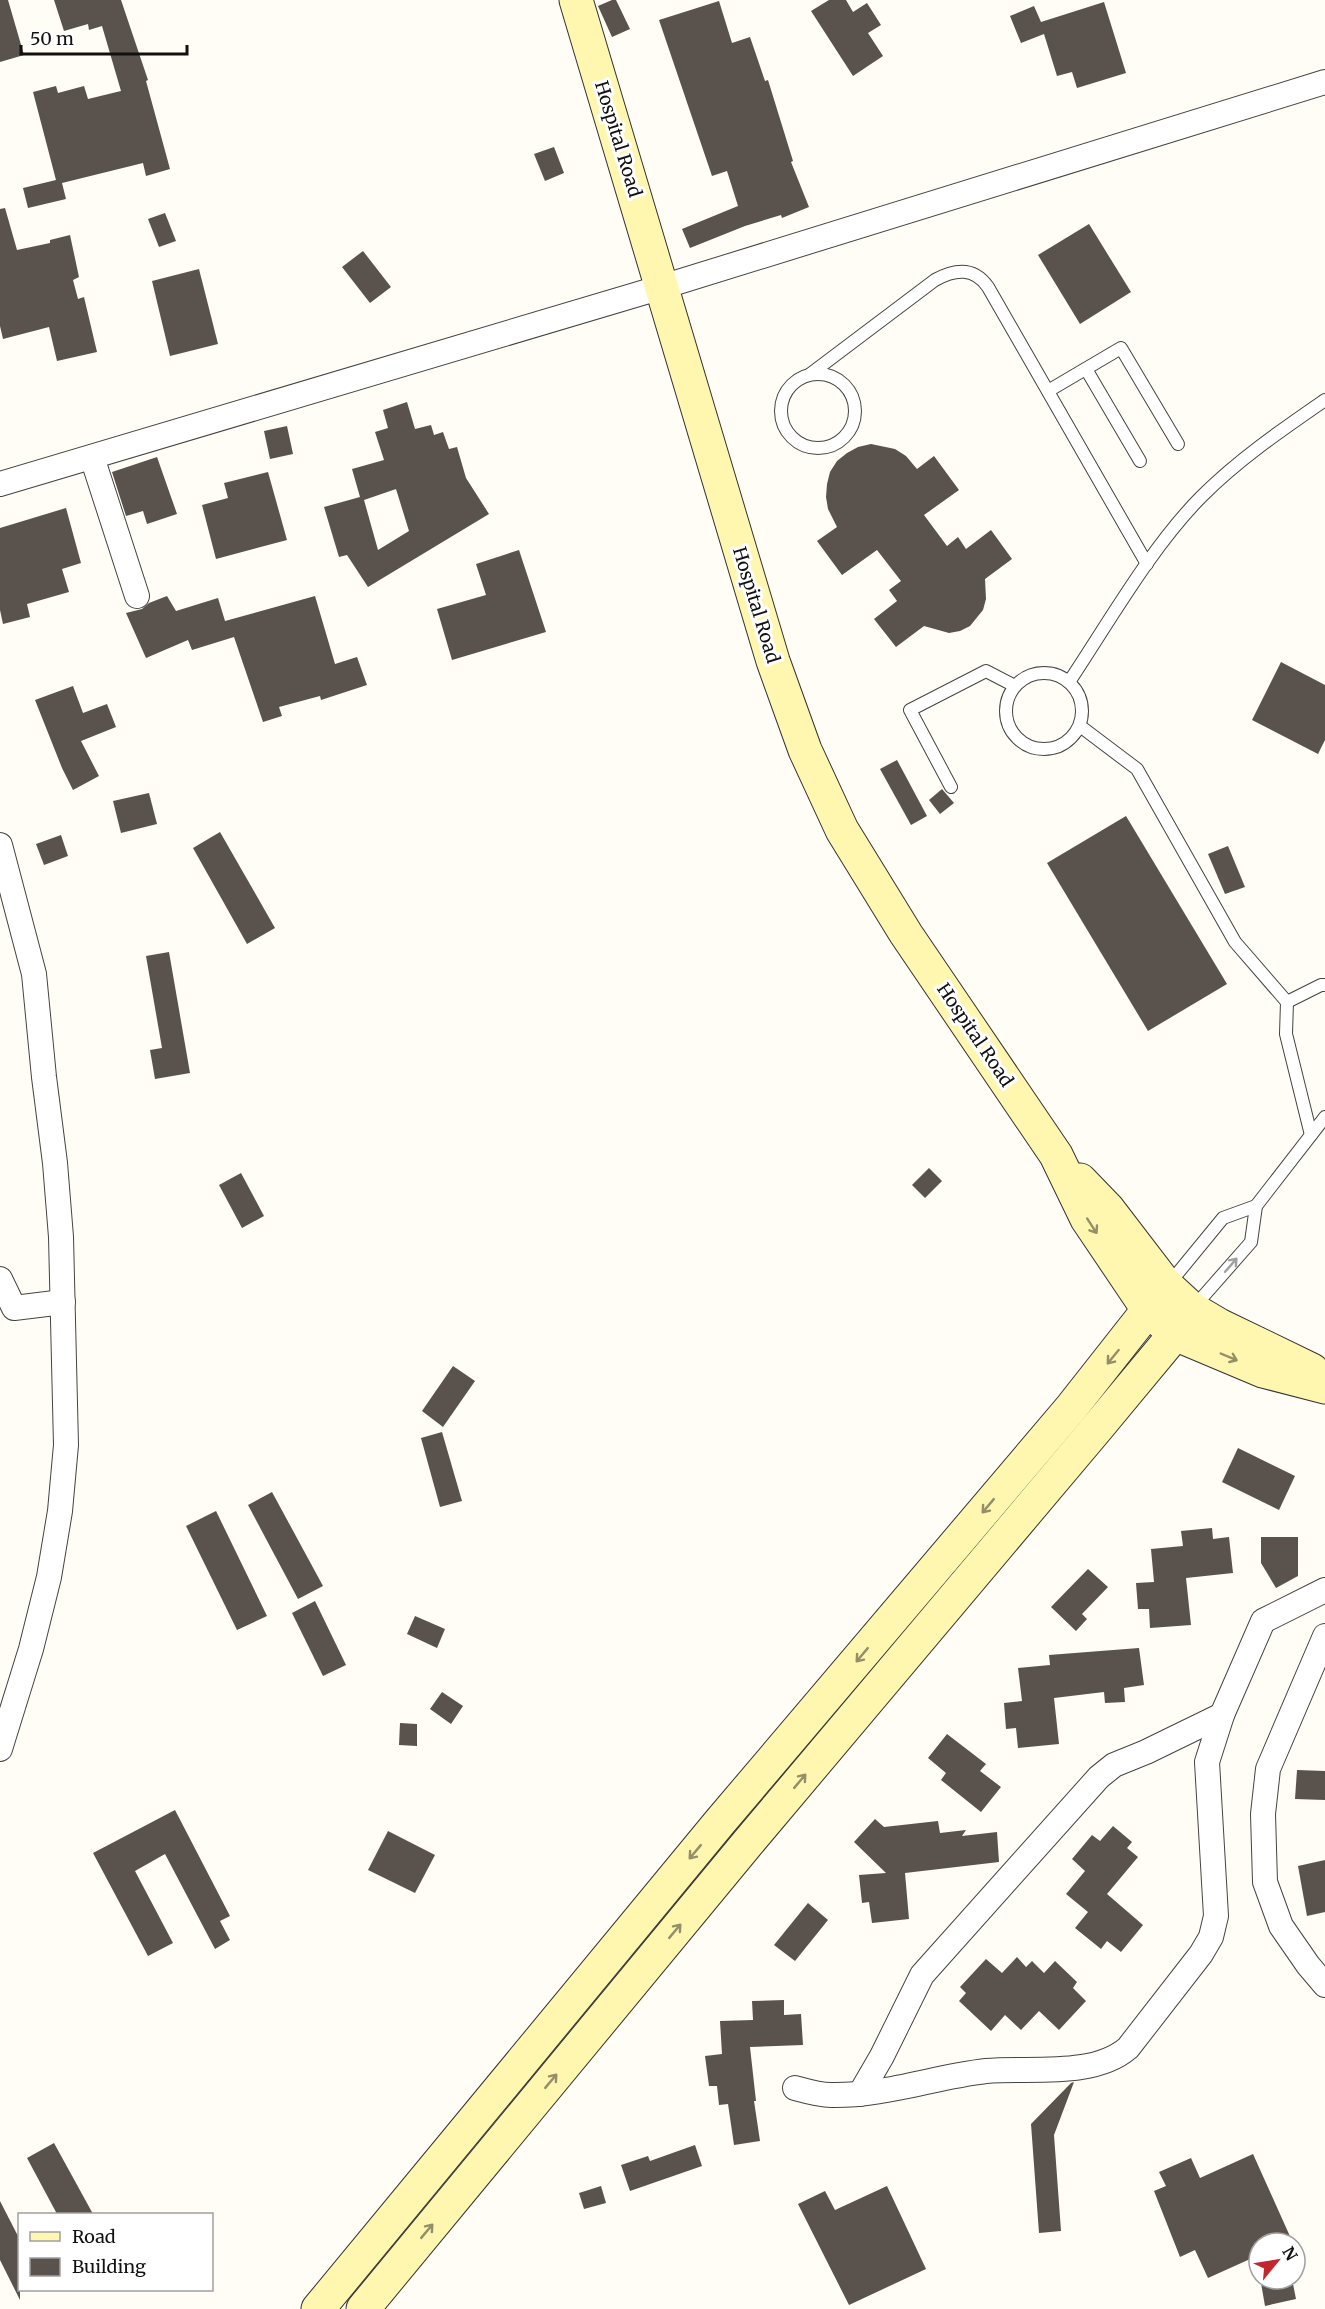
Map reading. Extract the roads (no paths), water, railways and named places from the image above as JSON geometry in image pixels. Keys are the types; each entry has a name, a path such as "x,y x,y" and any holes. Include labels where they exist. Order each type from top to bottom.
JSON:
{"street":[{"name":"Hospital Road","path":"576,0 772,661 805,750 842,830 906,934 1056,1155 1087,1219 1158,1299 1184,1322"},
{"path":"0,484 662,287 1325,82"},
{"path":"92,457 137,596"},
{"path":"0,849 34,974 55,1163 63,1302 66,1445 60,1511 46,1587 31,1649 0,1749"},
{"path":"0,1279 14,1308 63,1302"},
{"path":"318,2309 719,1823 1071,1408 1158,1299"},
{"path":"1184,1322 1219,1325 1306,1366 1325,1380"},
{"path":"1184,1322 1263,1371 1325,1387"},
{"path":"363,2309 746,1845 1184,1322"},
{"path":"1071,1408 1097,1428"},
{"path":"795,2088 828,2095 860,2094 986,2071 1049,2069 1103,2063 1118,2057 1128,2048 1202,1954 1211,1937 1216,1916 1207,1762 1222,1715 1263,1621 1325,1590"},
{"path":"1325,1636 1268,1769 1263,1814 1265,1882 1281,1926 1325,1985"},
{"path":"860,2094 882,2056 922,1975 1099,1777 1114,1765 1222,1715"},
{"path":"719,1823 746,1845"},
{"path":"373,2242 400,2264"}],"lane":[{"path":"808,375 822,374 834,377 852,395 855,408 854,421 848,433 839,442 827,447 814,448 802,444 792,437 784,426 781,414 782,401 788,389 797,380 808,375 935,280 952,273 967,272 982,279 1147,564"},
{"path":"1048,391 1121,348 1178,444"},
{"path":"1086,369 1140,461"},
{"path":"1069,682 1147,564 1187,513 1221,478 1325,400"},
{"path":"951,787 910,710 986,671 1015,686"},
{"path":"1047,672 1059,675 1069,682 1077,691 1082,702 1083,714 1074,736 1065,744 1041,749 1030,747 1019,740 1011,731 1006,720 1009,696 1015,686 1024,678 1035,673 1047,672"},
{"path":"1080,726 1137,769 1235,942 1287,1002 1286,1035 1311,1135"},
{"path":"1287,1002 1325,985"},
{"path":"1184,1322 1251,1242 1256,1206 1325,1117"},
{"path":"1158,1299 1223,1218 1256,1206"}]}
